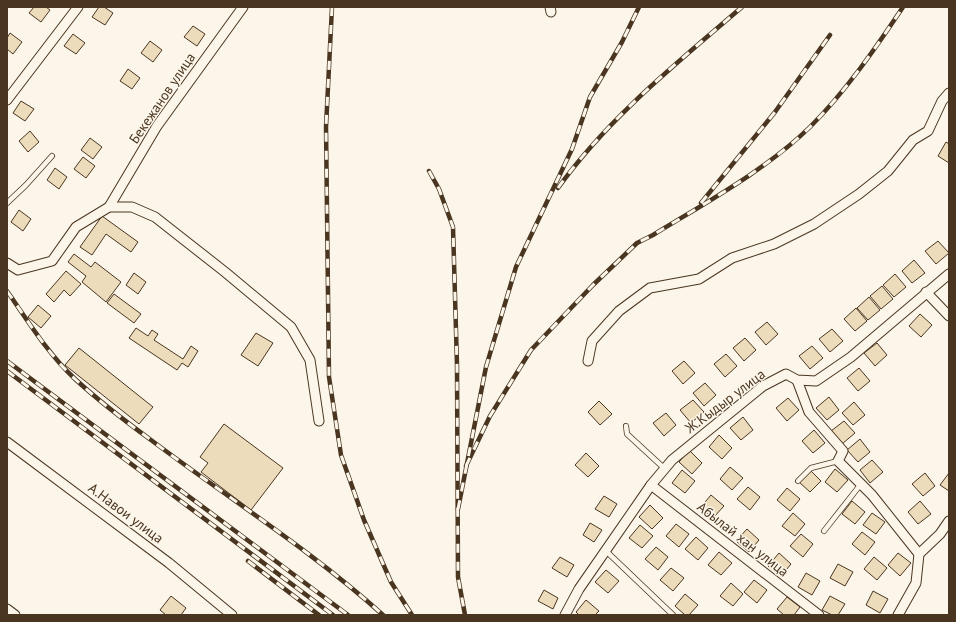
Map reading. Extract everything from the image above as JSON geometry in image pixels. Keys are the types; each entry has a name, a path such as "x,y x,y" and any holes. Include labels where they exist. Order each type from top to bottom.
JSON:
{"street":[{"path":"7,100 78,7"},
{"name":"Бекежанов улица","path":"7,263 18,270 52,261 76,228 109,208 157,126 242,7"},
{"path":"588,361 592,341 619,311 650,288 699,279 732,258 774,244 814,224 859,194 888,171 913,140 928,130 942,101 949,93"},
{"name":"Бекежанов улица","path":"109,208 132,207 155,217 225,272 291,327 310,360 319,421"},
{"name":"Ж.Кыдыр улица","path":"565,615 579,589 651,485 678,455 763,386 786,374 797,380 816,381 851,357 949,274"},
{"path":"926,292 949,316"},
{"path":"797,380 809,412 843,451 838,461 861,484 919,554"},
{"name":"А.Навои улица","path":"7,442 169,563 228,613"},
{"name":"Абылай хан улица","path":"651,485 819,615"},
{"path":"898,615 916,583 919,554 940,534 949,521"},
{"path":"7,609 15,615"}],"lane":[{"path":"7,203 26,185 52,156"},
{"path":"626,426 627,434 665,469"},
{"path":"798,481 811,468 838,461"},
{"path":"824,531 861,484"},
{"path":"606,551 673,615"}],"building":[{"path":"34,7 46,7 50,10 41,22 29,13"},
{"path":"99,7 104,7 113,13 105,25 92,17"},
{"path":"193,26 205,34 197,46 184,37"},
{"path":"10,33 22,42 13,54 7,49 7,38"},
{"path":"73,34 85,43 76,54 64,46"},
{"path":"150,41 162,50 153,62 141,53"},
{"path":"128,69 140,78 132,89 120,81"},
{"path":"21,101 34,109 25,121 13,113"},
{"path":"30,131 39,142 28,152 19,141"},
{"path":"90,138 102,147 93,159 81,150"},
{"path":"946,142 949,144 949,163 938,156"},
{"path":"83,157 95,166 86,178 74,169"},
{"path":"55,168 67,177 59,189 47,180"},
{"path":"19,210 31,219 23,231 11,222"},
{"path":"102,216 138,242 131,252 106,234 92,255 80,247"},
{"path":"938,241 949,253 936,264 925,251"},
{"path":"74,254 91,267 95,262 121,282 106,302 82,282 86,276 68,262"},
{"path":"914,260 925,273 912,283 902,271"},
{"path":"66,271 81,284 70,296 64,290 54,302 46,294"},
{"path":"134,273 146,282 138,294 126,285"},
{"path":"895,274 906,287 894,297 883,285"},
{"path":"882,286 893,299 881,309 870,296"},
{"path":"114,294 141,314 134,323 107,303"},
{"path":"869,297 880,310 868,320 857,308"},
{"path":"38,305 51,316 41,328 28,317"},
{"path":"856,308 867,321 855,331 844,319"},
{"path":"920,314 932,325 921,337 909,326"},
{"path":"767,322 778,334 766,345 755,332"},
{"path":"136,328 148,336 152,330 158,334 154,340 183,359 191,346 198,351 188,367 182,363 177,370 129,338"},
{"path":"832,329 843,341 830,352 819,339"},
{"path":"256,333 273,343 258,366 241,355"},
{"path":"745,338 756,350 744,361 733,348"},
{"path":"877,343 887,355 875,366 864,353"},
{"path":"812,346 823,358 810,369 799,356"},
{"path":"79,348 153,407 139,424 65,365"},
{"path":"726,354 737,366 725,377 714,364"},
{"path":"684,361 695,373 683,384 672,371"},
{"path":"859,368 870,381 858,391 847,378"},
{"path":"705,383 716,395 704,406 693,393"},
{"path":"829,397 839,410 827,420 816,408"},
{"path":"788,398 799,410 787,421 776,408"},
{"path":"693,400 704,412 691,423 680,410"},
{"path":"599,401 612,414 600,425 588,412"},
{"path":"854,402 865,415 853,425 842,413"},
{"path":"666,413 676,425 664,436 653,423"},
{"path":"743,417 753,430 741,440 730,428"},
{"path":"844,421 855,433 842,444 831,431"},
{"path":"224,424 283,468 251,510 201,472 208,463 200,457"},
{"path":"814,430 825,443 813,453 802,441"},
{"path":"719,435 732,448 722,459 709,447"},
{"path":"860,439 870,452 858,462 847,450"},
{"path":"689,450 702,463 692,474 679,462"},
{"path":"586,453 599,466 588,477 575,465"},
{"path":"872,460 883,472 870,483 860,470"},
{"path":"730,467 743,478 732,490 720,479"},
{"path":"835,469 848,480 837,492 825,482"},
{"path":"682,470 695,481 685,493 672,483"},
{"path":"811,471 821,481 810,492 799,482"},
{"path":"925,473 935,486 923,496 912,484"},
{"path":"949,473 949,491 940,485"},
{"path":"748,487 760,497 750,510 737,499"},
{"path":"787,488 800,499 790,511 777,500"},
{"path":"711,495 724,506 713,518 700,508"},
{"path":"604,496 617,504 609,517 595,509"},
{"path":"852,501 865,512 855,524 842,514"},
{"path":"920,501 931,514 918,524 908,512"},
{"path":"650,505 663,518 652,529 639,517"},
{"path":"793,513 805,524 795,536 782,526"},
{"path":"872,513 885,522 876,534 863,525"},
{"path":"590,523 602,530 594,542 583,535"},
{"path":"676,524 689,534 679,547 666,536"},
{"path":"640,525 653,536 642,548 629,538"},
{"path":"747,529 759,540 749,552 736,541"},
{"path":"862,532 875,542 865,555 852,544"},
{"path":"801,534 813,544 803,557 790,546"},
{"path":"696,537 708,548 698,560 685,549"},
{"path":"656,547 668,557 658,570 645,559"},
{"path":"719,552 732,563 721,575 708,565"},
{"path":"779,553 791,564 781,576 768,566"},
{"path":"898,553 911,563 900,576 888,565"},
{"path":"560,557 574,565 567,577 552,568"},
{"path":"874,557 887,568 877,580 864,569"},
{"path":"838,564 853,572 845,586 830,578"},
{"path":"671,568 684,578 673,591 660,580"},
{"path":"606,570 619,581 608,593 595,582"},
{"path":"806,573 820,581 812,595 798,587"},
{"path":"754,580 767,590 757,603 744,592"},
{"path":"731,583 743,594 733,606 720,596"},
{"path":"544,590 558,598 553,609 538,601"},
{"path":"873,591 888,599 880,613 866,605"},
{"path":"685,594 698,605 689,615 685,615 675,606"},
{"path":"171,596 186,608 181,615 166,615 160,610"},
{"path":"830,596 845,604 838,615 832,615 822,610"},
{"path":"787,597 800,607 794,615 784,615 777,609"},
{"path":"586,600 599,611 595,615 579,615 576,612"}],"railway":[{"path":"332,7 326,127 329,377 341,455 364,520 391,582 412,615"},
{"path":"458,509 486,367 516,267 572,149 590,97 622,42 639,7"},
{"path":"558,188 599,138 644,92 742,7"},
{"path":"466,466 490,416 531,350 593,285 637,243 693,211 755,172 793,143 836,99 871,54 903,7"},
{"path":"701,203 775,112 830,35"},
{"path":"429,171 439,189 453,227 457,365 458,577 465,615"},
{"path":"7,291 56,359 93,395 180,462 298,546 356,591 383,615"},
{"path":"7,361 348,615"},
{"path":"7,371 333,615"},
{"path":"248,561 319,615"}]}
